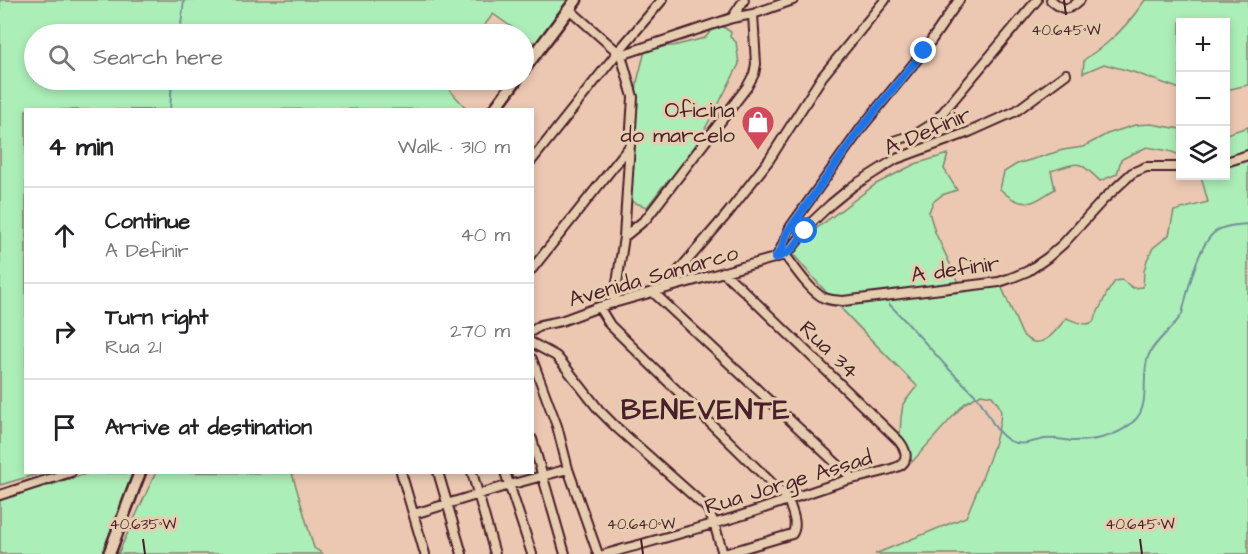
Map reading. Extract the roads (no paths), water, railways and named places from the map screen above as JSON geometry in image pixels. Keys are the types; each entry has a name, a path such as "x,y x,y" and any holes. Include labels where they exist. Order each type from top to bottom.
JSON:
{"street":[{"path":"534,158 662,0"},
{"path":"732,18 744,0"},
{"path":"619,53 793,0"},
{"path":"852,478 658,292 728,213 769,160 822,77 885,0"},
{"path":"775,258 781,250 788,231 832,168 924,51 959,0"},
{"path":"894,141 916,134 934,123 1037,0"},
{"path":"1051,0 1063,9 1072,7 1080,0"},
{"path":"534,56 573,5 619,53 633,97 624,237 614,303"},
{"path":"624,237 646,219 747,87 756,64 753,14"},
{"name":"A Definir","path":"785,255 813,221 853,186 896,159 1016,111 1066,74"},
{"path":"495,108 509,90"},
{"path":"534,266 630,146"},
{"path":"1230,161 1248,155"},
{"name":"A definir","path":"785,255 814,291 831,300 843,301 999,282 1028,271 1047,258 1132,173 1154,166 1176,167"},
{"name":"Avenida Samarco","path":"534,330 599,307 785,255"},
{"name":"Rua 34","path":"723,272 899,441 906,456"},
{"path":"534,344 550,352 563,364 599,410 704,504 710,512 724,554 792,534 795,526 788,499 610,325 599,307"},
{"path":"534,365 557,426 568,469 598,554"},
{"path":"534,445 565,554"},
{"name":"Rua Jorge Assad","path":"606,554 898,466 902,464 906,456"},
{"path":"414,514 568,469"},
{"path":"0,495 65,474"},
{"path":"109,554 139,474"},
{"path":"402,474 425,554"},
{"path":"439,474 462,554"},
{"path":"473,474 495,554"},
{"path":"506,474 532,554"}],"waterway":[{"path":"181,24 184,0"},
{"path":"170,108 171,90"},
{"path":"889,304 977,397 999,432 1010,441 1023,444 1048,439 1073,441 1099,439 1123,430 1140,413 1143,406 1148,357 1154,346 1182,314 1195,267 1206,243 1220,229 1248,224"}],"place":[{"name":"Oficina do marcelo","path":"758,151"}],"district":[{"name":"BENEVENTE","path":"706,409"}]}
